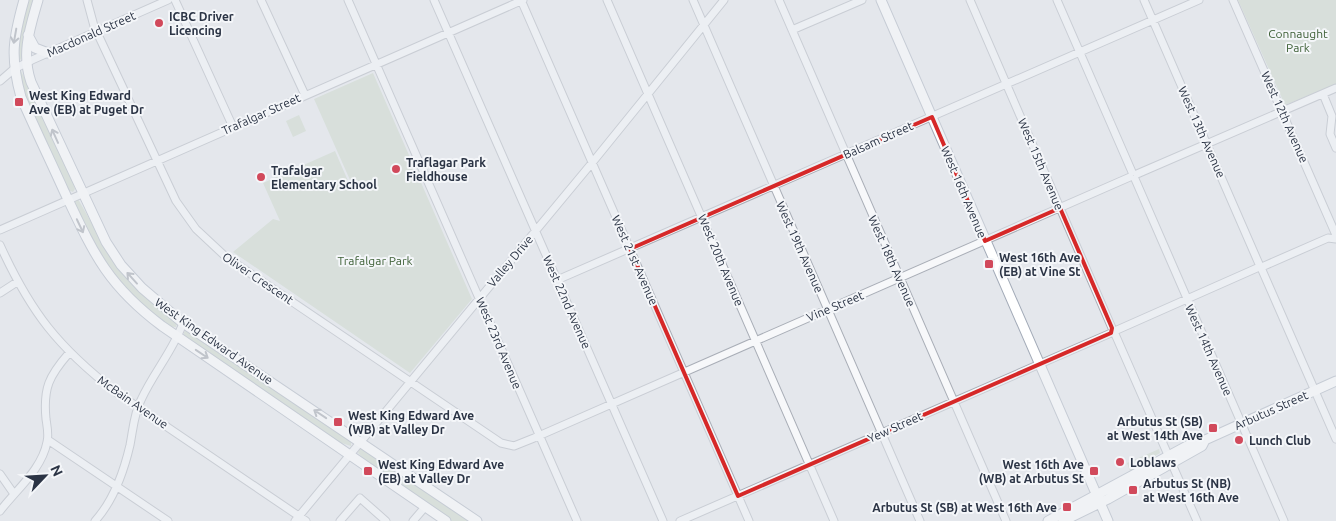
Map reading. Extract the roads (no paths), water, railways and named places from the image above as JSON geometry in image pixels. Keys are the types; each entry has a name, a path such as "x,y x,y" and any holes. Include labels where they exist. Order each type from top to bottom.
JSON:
{"main road":[{"name":"West King Edward Avenue","path":"24,0 13,42 14,69 20,97 88,243 114,282 143,311 178,337 446,521"},
{"name":"West King Edward Avenue","path":"38,0 28,35 26,64 31,82 102,236 121,265 147,294 183,323 477,521"},
{"name":"West 16th Avenue","path":"880,0 1108,521"},
{"path":"28,35 35,48 48,53"},
{"name":"Arbutus Street","path":"1063,521 1170,460 1198,440 1205,440 1336,381"},
{"name":"Arbutus Street","path":"1048,521 1099,500"}],"street":[{"name":"Oliver Crescent","path":"87,0 88,11 157,160 186,216 213,246 501,443 514,446 540,435"},
{"name":"Macdonald Street","path":"0,81 14,69 168,0"},
{"path":"175,0 233,127"},
{"path":"261,0 305,95"},
{"name":"West 23rd Avenue","path":"348,0 577,521"},
{"name":"West 22nd Avenue","path":"434,0 663,521"},
{"name":"Trafalgar Street","path":"0,230 522,0"},
{"name":"West 21st Avenue","path":"522,0 748,521"},
{"name":"West 20th Avenue","path":"607,0 834,521"},
{"name":"West 19th Avenue","path":"693,0 920,521"},
{"name":"Valley Drive","path":"297,518 536,231 724,0"},
{"name":"West 18th Avenue","path":"779,0 1006,521"},
{"path":"792,30 862,0"},
{"name":"West 15th Avenue","path":"970,0 1197,521"},
{"name":"West 14th Avenue","path":"1057,0 1284,521"},
{"name":"West 13th Avenue","path":"1144,0 1336,439"},
{"name":"Balsam Street","path":"557,280 1199,0"},
{"name":"West 12th Avenue","path":"1233,0 1335,234"},
{"name":"Vine Street","path":"540,435 1336,88"},
{"path":"1323,94 1332,116 1330,134 1336,148"},
{"name":"Yew Street","path":"680,521 1335,234"},
{"name":"McBain Avenue","path":"0,245 17,282 46,327 69,353 97,378 297,518 306,521"},
{"path":"0,293 17,282"},
{"path":"95,521 116,486 129,447 138,407 155,373 178,337 183,323"},
{"path":"0,511 36,469 48,440 45,391 54,370 69,353"},
{"path":"48,440 168,521"},
{"path":"0,474 14,494"},
{"path":"340,521 360,498 386,521"},
{"path":"413,521 425,507"}],"place":[{"name":"ICBC Driver Licencing","path":"159,23"},
{"name":"West King Edward Ave (EB) at Puget Dr","path":"19,102"},
{"name":"Traflagar Park Fieldhouse","path":"396,169"},
{"name":"Trafalgar Elementary School","path":"261,177"},
{"name":"West 16th Ave (EB) at Vine St","path":"989,264"},
{"name":"West King Edward Ave (WB) at Valley Dr","path":"338,422"},
{"name":"Arbutus St (SB) at West 14th Ave","path":"1213,428"},
{"name":"Lunch Club","path":"1239,440"},
{"name":"Loblaws","path":"1120,462"},
{"name":"West King Edward Ave (EB) at Valley Dr","path":"368,471"},
{"name":"West 16th Ave (WB) at Arbutus St","path":"1094,471"},
{"name":"Arbutus St (NB) at West 16th Ave","path":"1133,490"},
{"name":"Arbutus St (SB) at West 16th Ave","path":"1067,507"}],"park label":[{"name":"Connaught Park","path":"1298,40"},
{"name":"Trafalgar Park","path":"375,260"}]}
